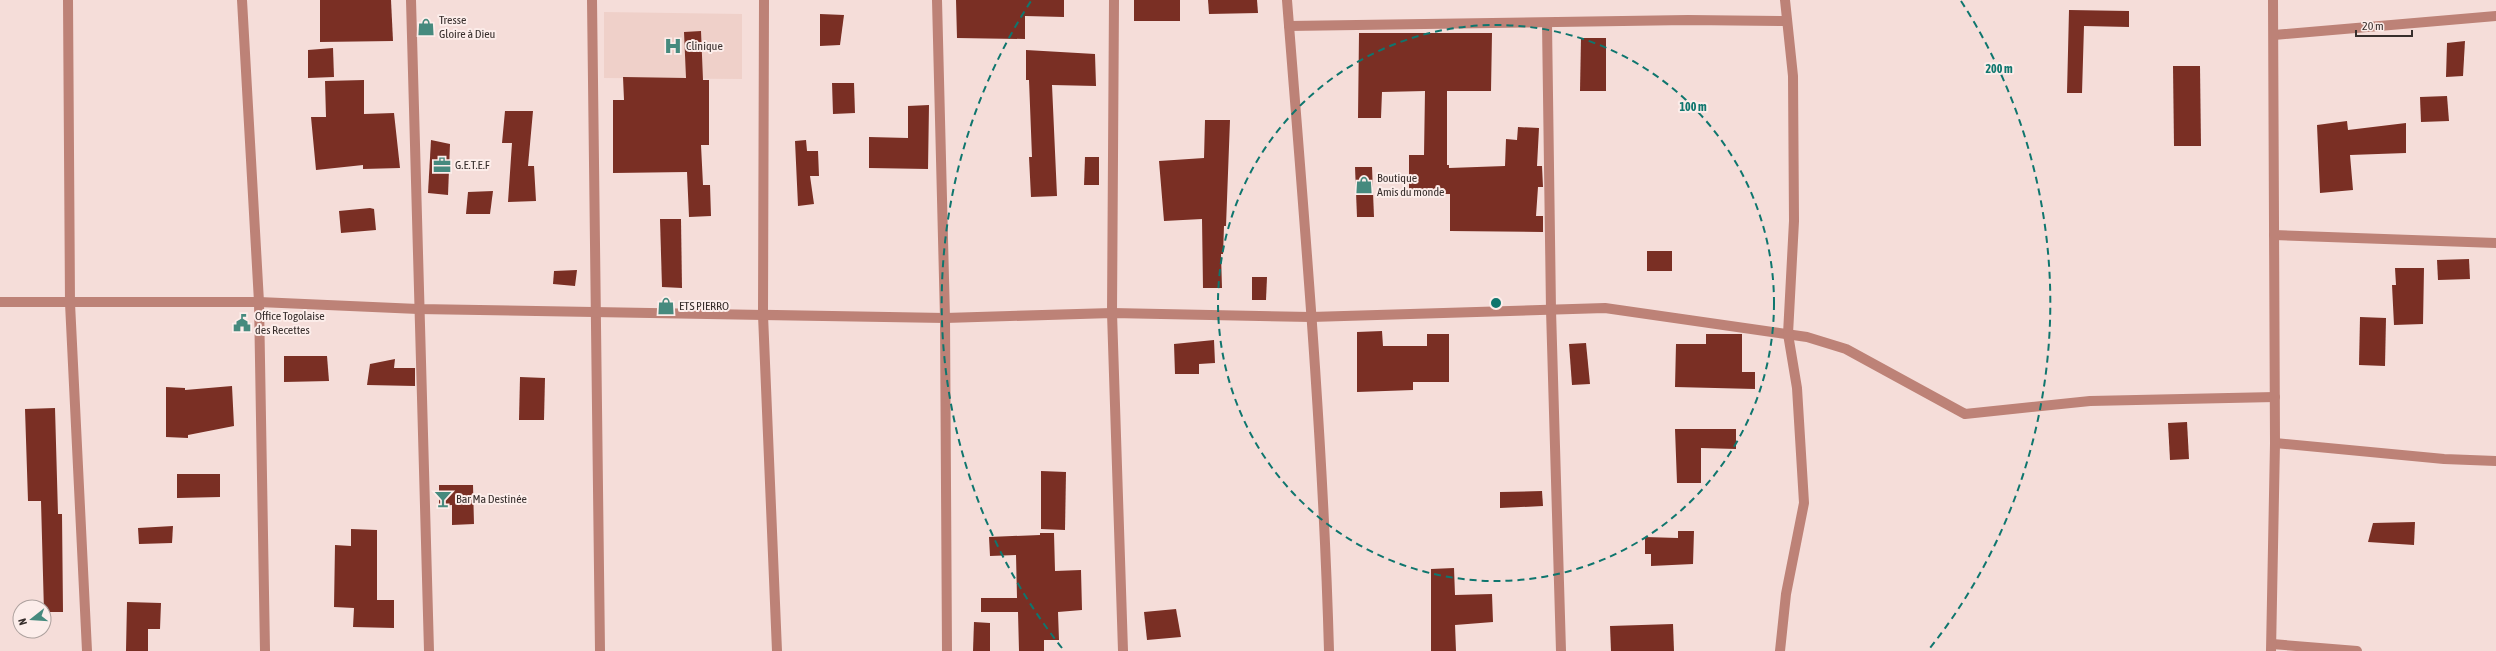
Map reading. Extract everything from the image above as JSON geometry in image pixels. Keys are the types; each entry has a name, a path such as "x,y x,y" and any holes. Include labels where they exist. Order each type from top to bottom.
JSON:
{"street":[{"path":"68,0 70,303 87,651"},
{"path":"242,0 259,302 265,651"},
{"path":"411,0 418,309 429,651"},
{"path":"592,0 600,651"},
{"path":"764,0 763,315 777,651"},
{"path":"937,0 944,318 947,651"},
{"path":"1114,0 1112,313 1123,651"},
{"path":"1287,0 1311,317 1327,588 1329,651"},
{"path":"1780,651 1786,594 1804,503 1797,388 1788,334 1794,214 1793,76 1785,0"},
{"path":"2273,0 2275,443 2272,648 2357,651"},
{"path":"2274,34 2496,16"},
{"path":"1289,26 1688,20 1787,21"},
{"path":"1548,23 1551,310 1561,651"},
{"path":"2274,235 2496,243"},
{"path":"0,302 259,302 418,309 944,318 1112,313 1311,317 1605,308 1807,336 1846,349 1965,414 2090,401 2275,397"},
{"path":"2275,443 2444,459 2496,461"}],"shaded area":[{"name":"Clinique","path":"604,12 742,14 742,79 604,78"}],"building":[{"path":"320,0 391,0 393,41 320,42"},
{"path":"956,0 1064,0 1064,17 1025,16 1025,39 957,38"},
{"path":"1134,0 1180,0 1180,21 1134,21"},
{"path":"1208,0 1257,0 1258,13 1209,14"},
{"path":"2069,10 2129,11 2129,27 2084,26 2082,93 2067,93"},
{"path":"820,14 844,15 840,45 820,46"},
{"path":"701,31 703,80 709,80 709,145 701,145 703,185 710,185 711,216 689,217 687,172 613,173 613,100 624,100 623,77 686,78 684,32"},
{"path":"1359,33 1492,33 1491,91 1447,91 1447,165 1449,165 1449,168 1505,166 1506,139 1517,140 1518,127 1539,128 1537,166 1542,166 1543,187 1538,187 1536,216 1543,216 1543,232 1450,231 1450,194 1409,194 1409,155 1424,155 1425,91 1382,92 1381,118 1358,118"},
{"path":"1581,38 1606,38 1606,91 1580,91"},
{"path":"2465,41 2463,76 2446,77 2447,43"},
{"path":"333,48 334,77 308,78 308,50"},
{"path":"1026,50 1095,54 1096,86 1052,85 1057,196 1031,197 1029,157 1032,157 1029,80 1026,80"},
{"path":"2173,66 2200,66 2201,146 2174,146"},
{"path":"364,80 364,114 394,113 400,168 363,169 363,165 316,170 311,117 326,117 325,81"},
{"path":"832,83 854,83 855,113 833,114"},
{"path":"2447,96 2449,121 2421,122 2420,97"},
{"path":"929,105 928,169 869,168 869,137 908,138 908,106"},
{"path":"505,111 533,111 528,166 534,166 536,201 508,202 512,143 502,143"},
{"path":"1205,120 1230,120 1226,226 1224,226 1223,254 1221,254 1222,288 1203,288 1202,219 1164,221 1159,161 1204,158"},
{"path":"2347,121 2348,130 2406,123 2406,153 2350,155 2353,190 2320,193 2317,125"},
{"path":"431,140 450,144 448,195 428,193"},
{"path":"806,140 807,151 818,151 819,176 810,176 814,204 798,206 795,141"},
{"path":"1085,157 1099,157 1099,185 1084,185"},
{"path":"1355,167 1372,167 1374,217 1357,217"},
{"path":"493,191 490,214 466,214 468,192"},
{"path":"370,208 374,209 376,230 341,233 339,211"},
{"path":"660,219 681,219 682,288 662,287"},
{"path":"1647,251 1672,251 1672,271 1647,271"},
{"path":"2469,259 2470,279 2438,280 2437,260"},
{"path":"2395,268 2424,268 2423,324 2394,325 2392,285 2396,285"},
{"path":"577,270 575,286 553,284 554,271"},
{"path":"1252,277 1267,277 1266,300 1252,300"},
{"path":"2360,317 2386,318 2385,366 2359,365"},
{"path":"1382,331 1383,346 1427,346 1427,334 1449,334 1449,382 1413,382 1413,390 1357,392 1357,332"},
{"path":"1706,334 1742,334 1742,372 1755,372 1755,389 1675,387 1676,344 1706,344"},
{"path":"1214,340 1215,363 1199,364 1199,374 1175,374 1174,344"},
{"path":"1586,343 1590,384 1572,385 1569,344"},
{"path":"284,356 327,356 329,381 284,382"},
{"path":"395,359 394,368 415,368 415,386 367,385 370,364"},
{"path":"520,377 545,378 544,420 519,420"},
{"path":"232,386 234,426 188,435 188,438 166,437 166,387 185,388 185,390"},
{"path":"55,408 58,514 62,514 63,612 52,612 52,599 44,599 41,501 28,501 25,409"},
{"path":"2187,422 2189,459 2170,460 2168,423"},
{"path":"1675,429 1736,429 1736,449 1701,448 1701,483 1677,483"},
{"path":"1041,471 1066,472 1065,530 1041,529"},
{"path":"177,474 220,474 220,497 177,498"},
{"path":"439,485 473,485 474,524 452,525 452,505 439,506"},
{"path":"1542,491 1543,506 1500,508 1500,492"},
{"path":"2415,522 2414,545 2368,542 2373,523"},
{"path":"173,526 172,543 139,544 138,528"},
{"path":"351,529 377,530 377,600 394,600 394,628 353,627 354,608 334,607 335,545 351,546"},
{"path":"1678,531 1694,531 1693,564 1651,566 1651,554 1645,554 1645,537 1678,538"},
{"path":"1040,533 1054,533 1055,571 1081,570 1082,610 1058,612 1059,640 1044,640 1044,651 1019,651 1018,612 981,612 981,598 1017,598 1016,555 990,556 989,537 1040,535"},
{"path":"1454,568 1455,595 1492,594 1493,622 1455,625 1456,651 1431,651 1431,569"},
{"path":"127,602 161,603 160,629 148,629 148,651 126,651"},
{"path":"1176,609 1181,637 1147,640 1144,612"},
{"path":"974,622 990,623 990,651 973,651"},
{"path":"1673,624 1674,651 1611,651 1610,626"}],"place":[{"name":"Tresse Gloire à Dieu","path":"426,27"},
{"name":"Clinique","path":"673,46"},
{"name":"G.E.T.E.F","path":"442,165"},
{"name":"Boutique Amis du monde","path":"1364,185"},
{"name":"ETS PIERRO","path":"666,306"},
{"name":"Office Togolaise des Recettes","path":"242,323"},
{"name":"Bar Ma Destinée","path":"443,499"}]}
